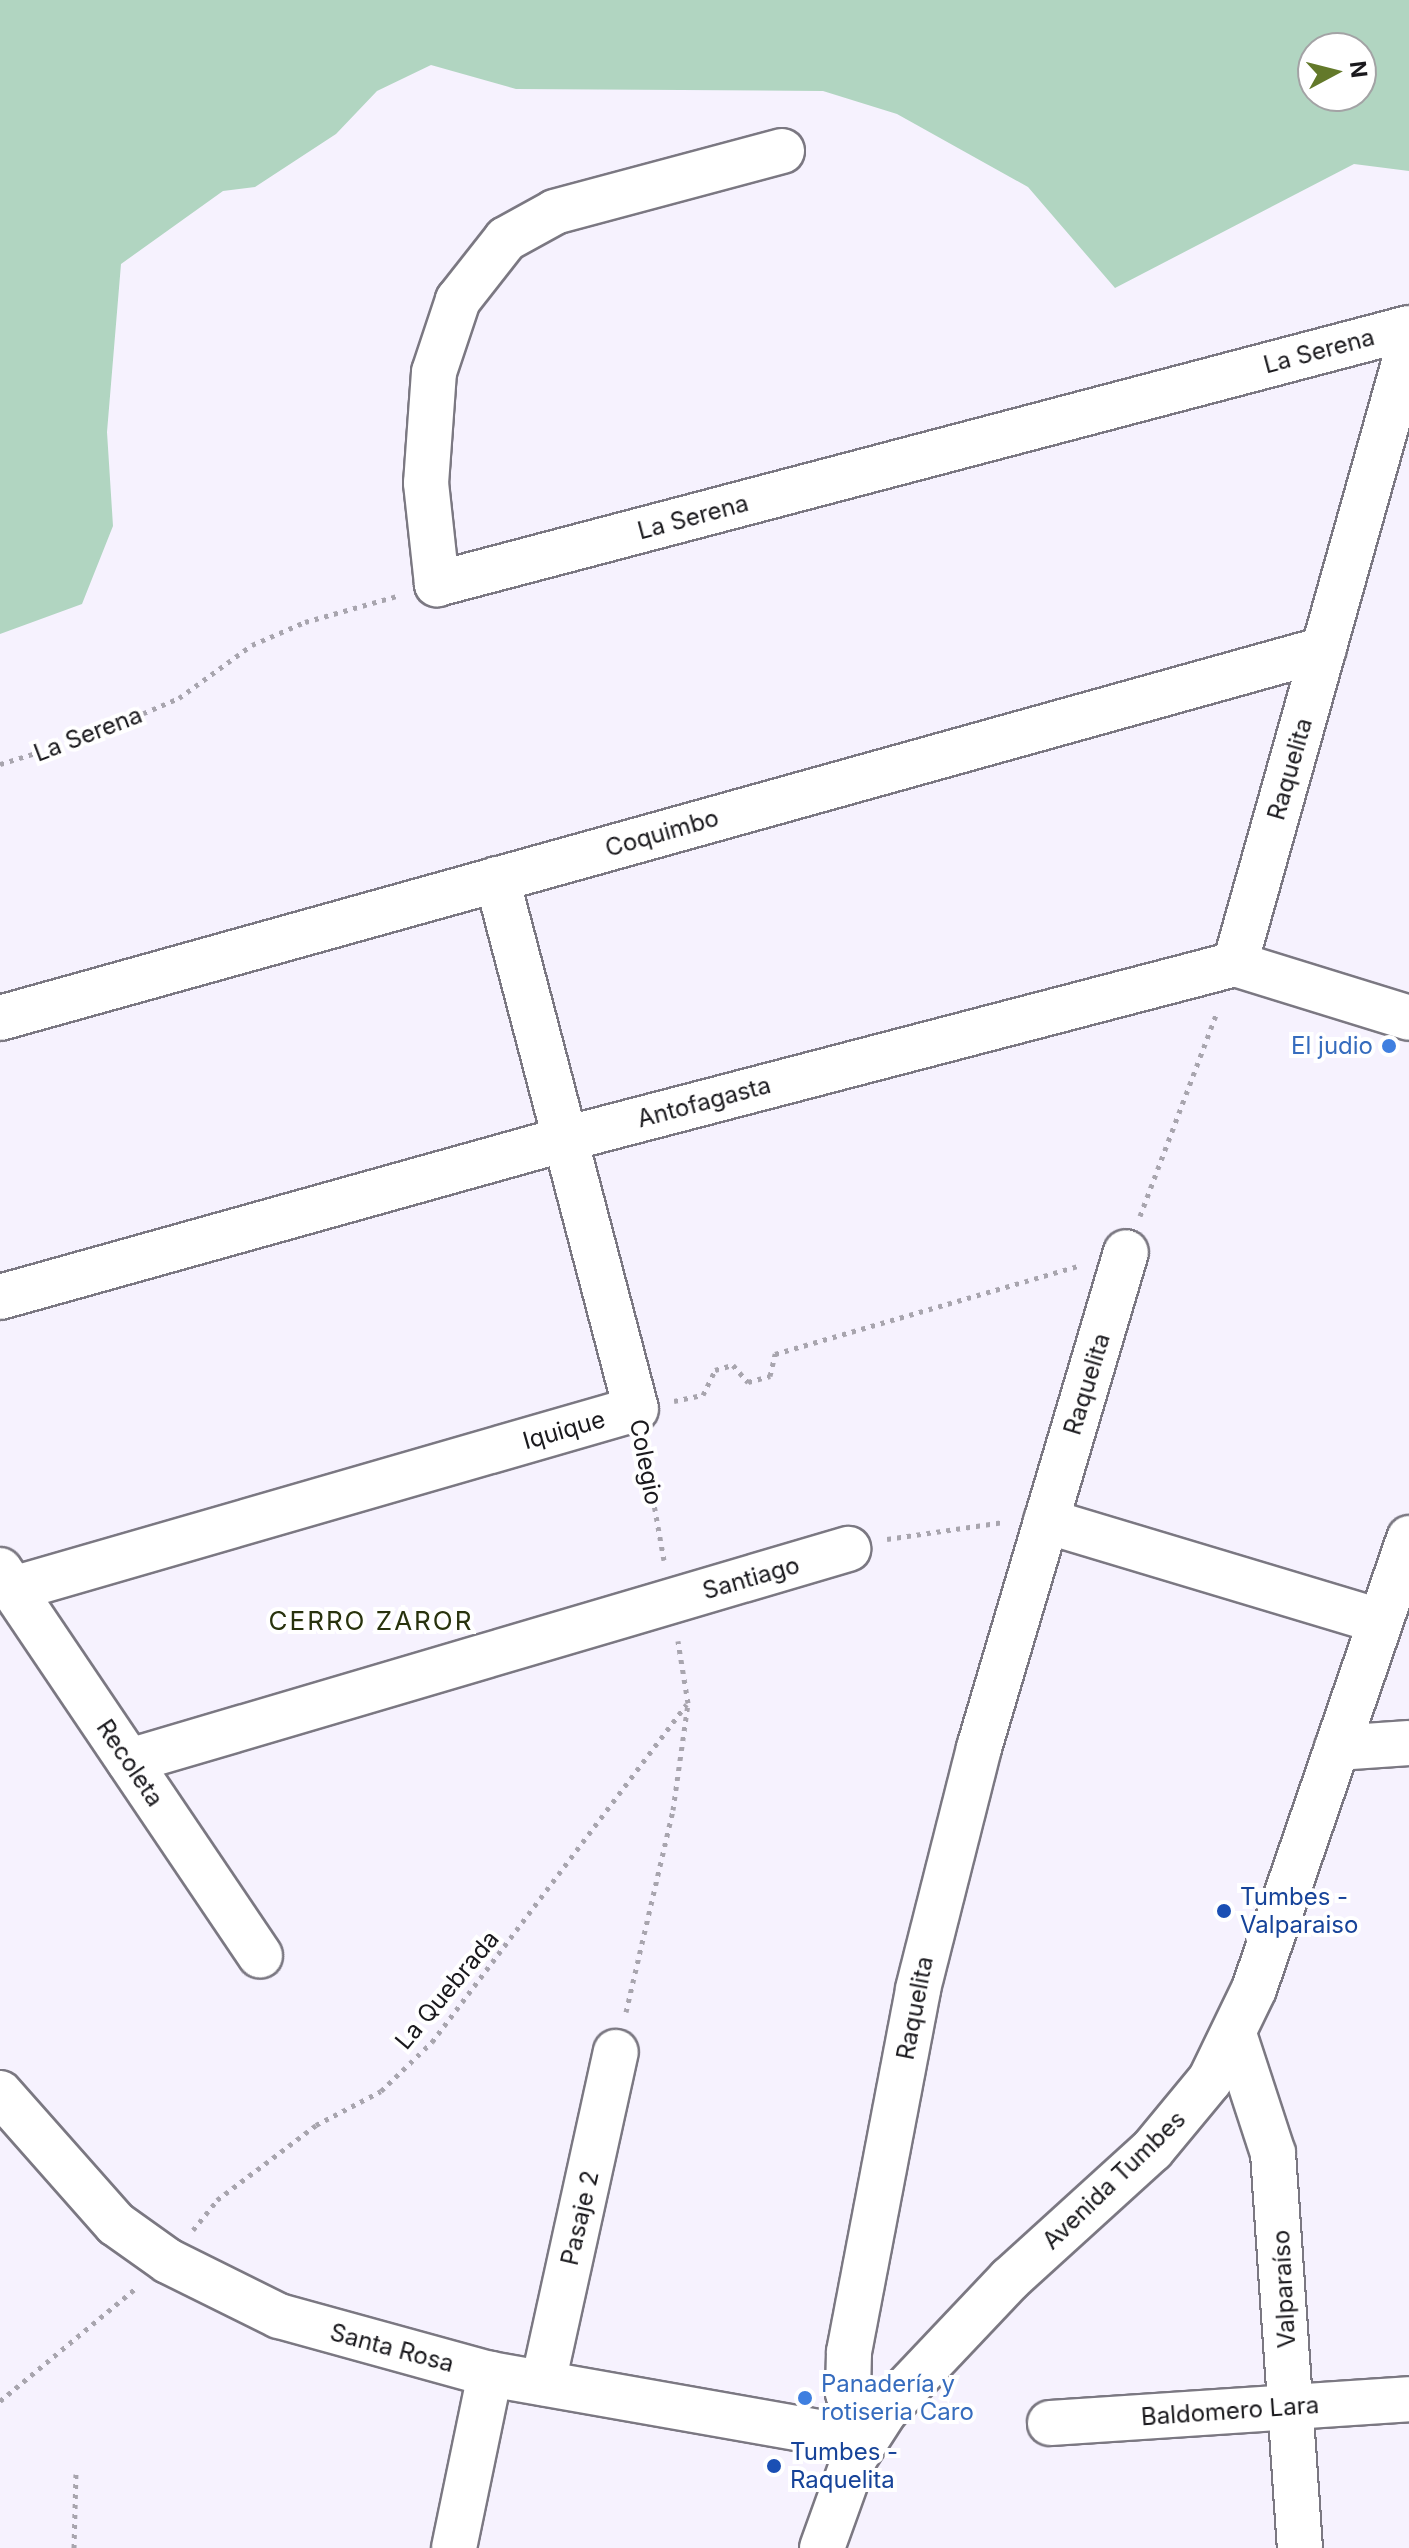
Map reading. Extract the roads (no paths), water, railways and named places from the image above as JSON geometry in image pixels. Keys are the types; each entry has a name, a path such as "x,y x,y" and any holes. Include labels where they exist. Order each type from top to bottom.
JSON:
{"street":[{"name":"La Serena","path":"782,151 555,212 506,239 458,300 434,372 426,483 437,584 1409,328"},
{"name":"Raquelita","path":"1235,964 1409,345"},
{"name":"Coquimbo","path":"0,1018 1324,649"},
{"name":"Colegio","path":"497,879 569,1138 636,1409"},
{"path":"1235,964 1409,1018"},
{"name":"Antofagasta","path":"0,1297 569,1138 1235,964"},
{"name":"Raquelita","path":"863,2440 848,2393 848,2362 915,2004 945,1870 1126,1252"},
{"name":"Iquique","path":"6,1579 636,1409"},
{"path":"1046,1521 1379,1621"},
{"name":"Avenida Tumbes","path":"822,2548 863,2440 1010,2279 1152,2150 1210,2080 1235,2037 1409,1538"},
{"name":"Santiago","path":"129,1761 848,1549"},
{"name":"Recoleta","path":"6,1579 260,1956"},
{"path":"1337,1748 1409,1743"},
{"name":"Valparaíso","path":"1235,2037 1273,2153 1300,2548"},
{"name":"Pasaje 2","path":"543,2383 616,2052"},
{"name":"Santa Rosa","path":"0,2093 71,2180 168,2261 279,2316 490,2374 863,2440"},
{"path":"454,2548 490,2374"},
{"name":"Baldomero Lara","path":"1050,2423 1409,2399"}],"place":[{"name":"El judio","path":"1389,1046"},
{"name":"Tumbes - Valparaiso","path":"1224,1911"},
{"name":"Panadería y rotiseria Caro","path":"805,2398"},
{"name":"Tumbes - Raquelita","path":"774,2466"}],"district":[{"name":"CERRO ZAROR","path":"371,1621"}]}
